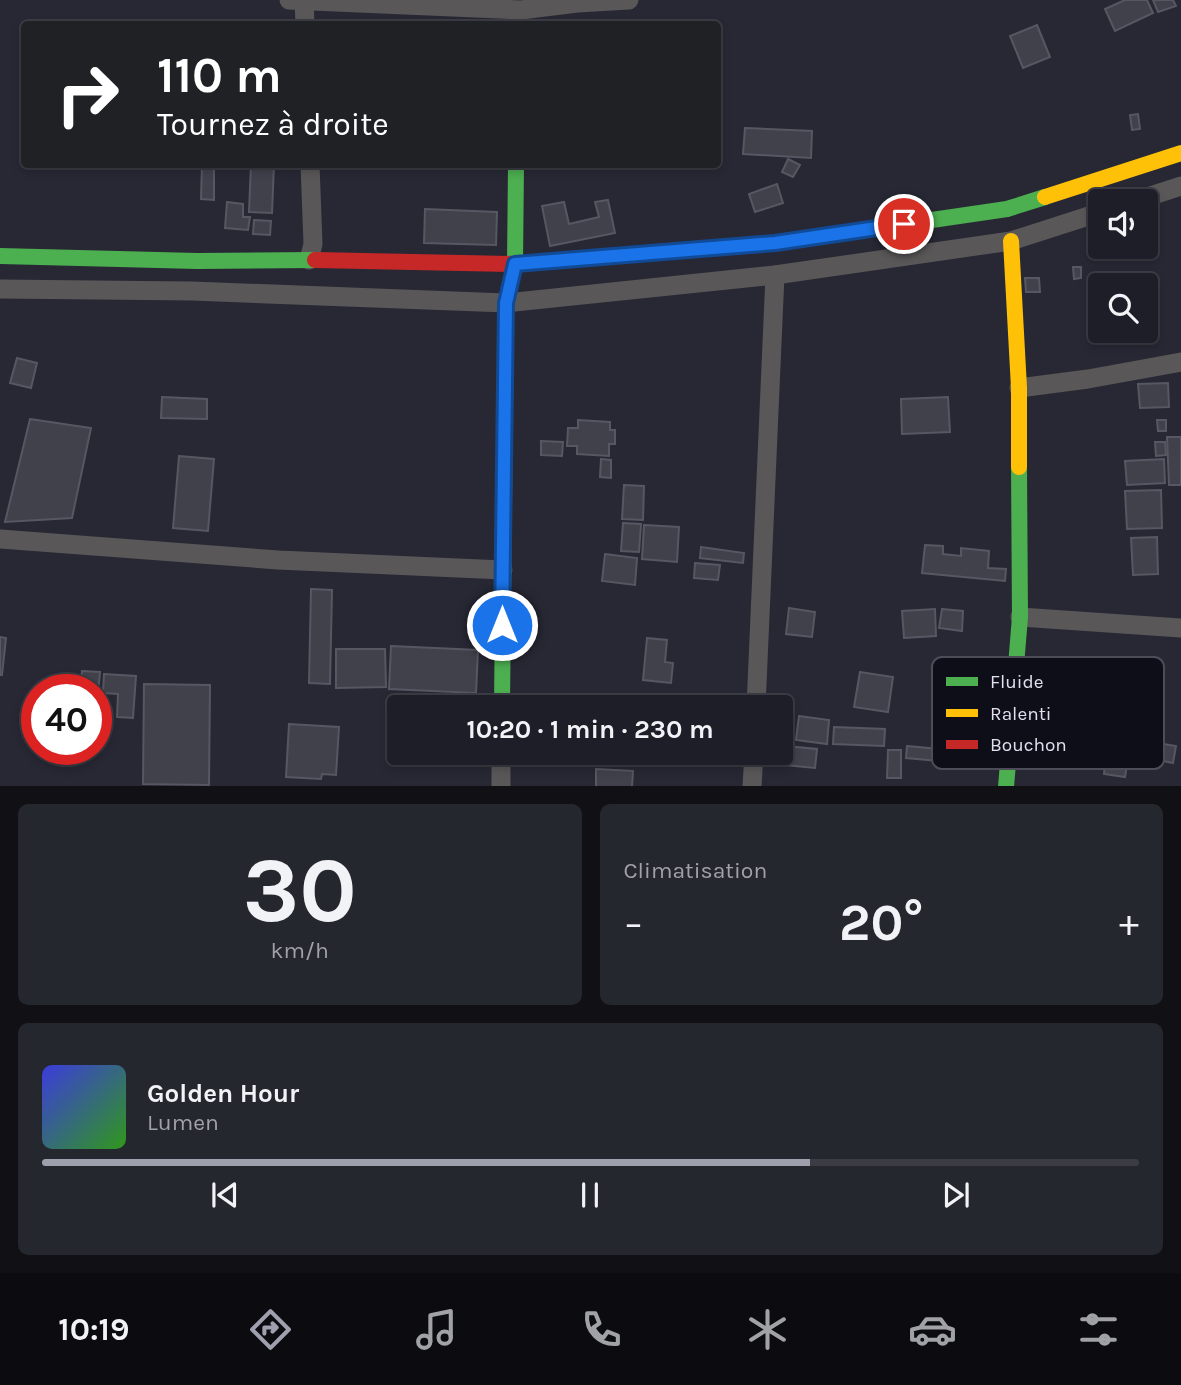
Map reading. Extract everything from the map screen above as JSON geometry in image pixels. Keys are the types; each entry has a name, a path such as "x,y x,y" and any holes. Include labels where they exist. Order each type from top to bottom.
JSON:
{"street":[{"path":"289,0 520,17 576,3 629,0"},
{"path":"304,0 305,21"},
{"path":"0,256 515,264 775,243 1007,209 1181,153"},
{"path":"309,260 313,244 310,168"},
{"path":"502,695 506,303 515,264 516,168"},
{"path":"1158,194 1181,186"},
{"path":"0,289 192,291 506,303 775,275 1011,241 1088,216"},
{"path":"1011,241 1019,388 1020,618 1017,657"},
{"path":"757,695 775,275"},
{"path":"1019,388 1181,362"},
{"path":"0,539 278,560 503,570"},
{"path":"1020,618 1181,628"},
{"path":"501,765 501,786"},
{"path":"752,786 753,765"}],"building":[{"path":"1125,0 1147,0 1153,13 1115,31 1105,9"},
{"path":"1153,0 1173,0 1176,6 1158,12"},
{"path":"1037,25 1050,57 1023,68 1010,36"},
{"path":"1138,114 1140,129 1132,130 1130,115"},
{"path":"745,128 812,131 811,158 743,154"},
{"path":"788,159 800,165 793,177 782,172"},
{"path":"202,168 214,168 214,200 201,199"},
{"path":"251,168 274,168 272,213 249,212"},
{"path":"777,184 783,203 755,212 749,194"},
{"path":"608,200 615,233 550,246 542,206 564,202 569,224 599,217 595,202"},
{"path":"227,202 243,204 243,217 250,217 248,230 225,228"},
{"path":"425,209 497,212 496,245 424,243"},
{"path":"254,220 271,221 270,235 253,234"},
{"path":"1073,267 1081,267 1081,278 1074,279"},
{"path":"1025,278 1039,278 1040,292 1026,292"},
{"path":"17,358 37,363 31,388 10,383"},
{"path":"1168,383 1169,407 1140,408 1138,384"},
{"path":"162,397 207,399 207,419 161,418"},
{"path":"948,397 950,432 902,434 901,399"},
{"path":"30,419 91,428 72,518 5,522"},
{"path":"578,420 610,422 610,430 615,430 615,444 609,444 609,456 577,454 577,446 567,446 568,428 578,428"},
{"path":"1157,420 1166,420 1166,431 1158,431"},
{"path":"1167,437 1181,437 1181,485 1169,485"},
{"path":"541,441 563,442 562,456 541,455"},
{"path":"1155,442 1165,442 1166,455 1156,456"},
{"path":"179,456 214,459 208,531 173,528"},
{"path":"601,459 611,460 611,478 600,477"},
{"path":"1164,459 1165,483 1127,485 1125,461"},
{"path":"624,485 644,486 643,520 622,519"},
{"path":"1161,490 1162,528 1127,529 1125,491"},
{"path":"623,523 641,524 639,552 621,551"},
{"path":"644,525 679,527 677,562 642,559"},
{"path":"1157,537 1158,574 1133,575 1131,538"},
{"path":"925,545 943,546 943,554 961,556 961,548 989,551 988,568 1006,569 1005,581 922,573"},
{"path":"701,547 744,553 743,563 700,558"},
{"path":"605,554 637,558 635,585 602,581"},
{"path":"695,563 720,565 718,580 694,578"},
{"path":"311,589 332,590 330,684 309,683"},
{"path":"789,608 815,612 812,637 786,634"},
{"path":"935,609 936,636 904,638 902,611"},
{"path":"942,609 963,611 962,631 939,628"},
{"path":"0,637 6,638 2,675 0,675"},
{"path":"647,638 667,640 665,662 673,663 671,683 643,680"},
{"path":"391,646 478,650 476,693 389,689"},
{"path":"336,649 385,649 386,687 336,688"},
{"path":"82,671 100,672 100,674 82,674"},
{"path":"860,672 893,677 888,712 854,707"},
{"path":"112,674 136,676 133,718 117,717 118,694 112,694"},
{"path":"144,684 210,685 209,785 143,784"},
{"path":"799,716 829,720 827,744 796,740"},
{"path":"289,724 339,727 336,775 322,774 321,779 286,777"},
{"path":"834,727 885,729 884,746 833,744"},
{"path":"1164,744 1176,746 1173,763 1164,761"},
{"path":"907,746 932,748 932,760 906,758"},
{"path":"793,747 817,749 815,768 785,765 793,765"},
{"path":"888,750 901,750 901,778 887,778"},
{"path":"596,769 633,771 632,786 596,786"},
{"path":"1105,769 1126,769 1125,777 1104,774"}],"traffic: fast":[{"path":"502,695 506,303 515,264 516,168"},
{"path":"691,250 775,243 1007,209 1045,197"},
{"path":"0,256 197,261 315,260"},
{"path":"1017,657 1020,617 1019,467"},
{"path":"1006,786 1007,769"}],"traffic: slow":[{"path":"1045,197 1181,153"},
{"path":"1011,241 1019,388 1019,467"}],"traffic: jam":[{"path":"315,260 515,264 691,250"}],"route":[{"path":"502,625 506,303 515,264 775,243 904,224"}]}
